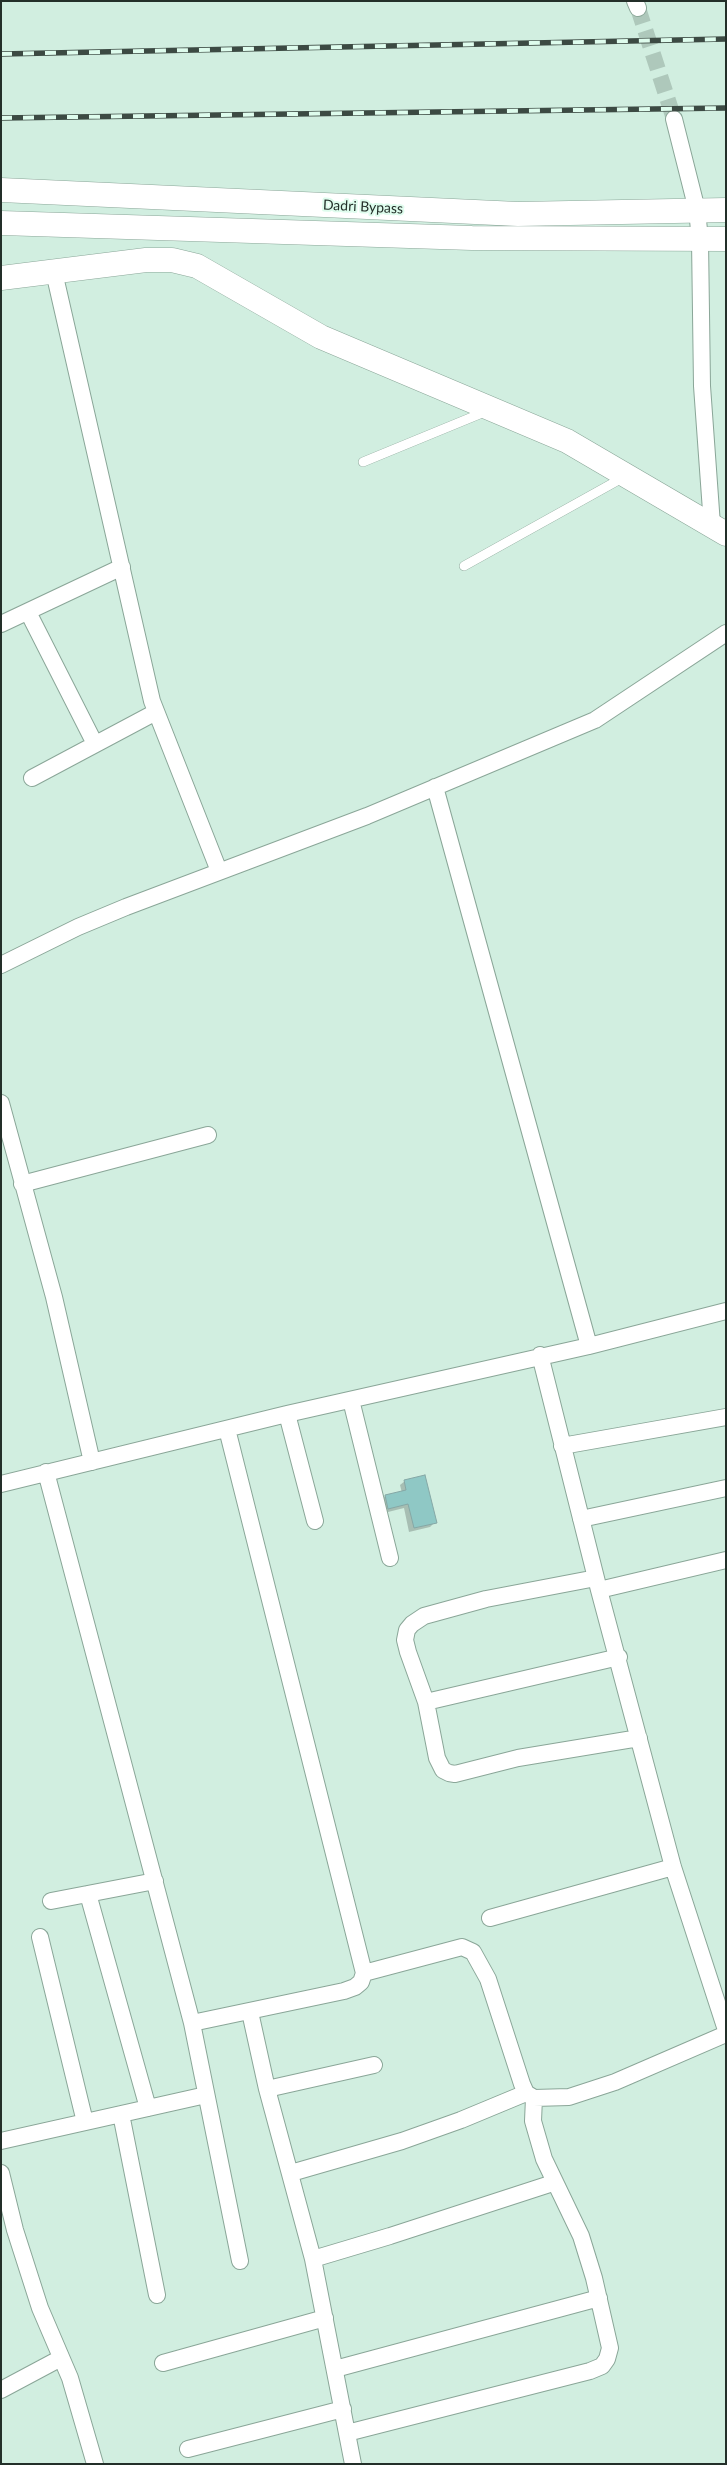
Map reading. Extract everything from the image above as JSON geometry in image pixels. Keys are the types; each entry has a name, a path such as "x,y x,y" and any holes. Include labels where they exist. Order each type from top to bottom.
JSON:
{"main road":[{"name":"Dadri Bypass","path":"1,190 518,214 726,210"},
{"name":"Dadri Bypass","path":"1,223 472,238 726,239"},
{"path":"1,278 146,260 172,260 197,266 322,337 567,441 719,529"}],"street":[{"path":"674,119 697,210 700,240 702,386 719,529"},
{"path":"54,272 156,712 219,871"},
{"path":"1,624 122,568"},
{"path":"28,612 95,744"},
{"path":"1,965 78,927 219,871 367,816 595,720 726,633"},
{"path":"32,778 156,712"},
{"path":"436,787 589,1346"},
{"path":"2,1107 54,1297 92,1462"},
{"path":"22,1184 208,1135"},
{"path":"1,1484 288,1414 540,1355 589,1346 726,1312"},
{"path":"290,2173 402,2141 530,2095 569,2097 606,2085 726,2032 723,2011 673,1867 562,1446 540,1355"},
{"path":"352,1400 390,1558"},
{"path":"288,1414 315,1521"},
{"path":"562,1446 726,1417"},
{"path":"192,2023 355,1988 361,1982 364,1973 227,1429"},
{"path":"46,1472 192,2023 240,2261"},
{"path":"581,1518 726,1488"},
{"path":"639,1738 518,1758 455,1774 449,1773 443,1770 437,1758 426,1702 405,1640 407,1630 424,1616 486,1599 598,1584 726,1560"},
{"path":"426,1702 618,1658"},
{"path":"490,1918 673,1867"},
{"path":"51,1902 155,1881"},
{"path":"88,1894 148,2108"},
{"path":"40,1937 85,2122"},
{"path":"347,2433 590,2371 602,2366 607,2359 610,2348 599,2298 581,2236 565,2201 553,2183 533,2121 530,2095 488,1979 473,1952 462,1947 364,1973"},
{"path":"250,2012 313,2259 353,2464"},
{"path":"268,2088 374,2065"},
{"path":"1,2141 206,2095"},
{"path":"121,2114 157,2295"},
{"path":"1,2173 15,2230 40,2308 70,2378 95,2464"},
{"path":"313,2259 416,2228 553,2183"},
{"path":"335,2369 599,2298"},
{"path":"163,2363 325,2318"},
{"path":"1,2390 61,2358"},
{"path":"188,2450 343,2409"}],"lane":[{"path":"363,462 492,409"},
{"path":"464,566 626,476"}],"building":[{"path":"425,1475 437,1523 414,1528 408,1504 388,1509 385,1495 406,1490 404,1480"}],"tunnel":[{"path":"638,8 674,119"}],"railway":[{"path":"1,54 726,39"},
{"path":"1,118 726,108"}]}
